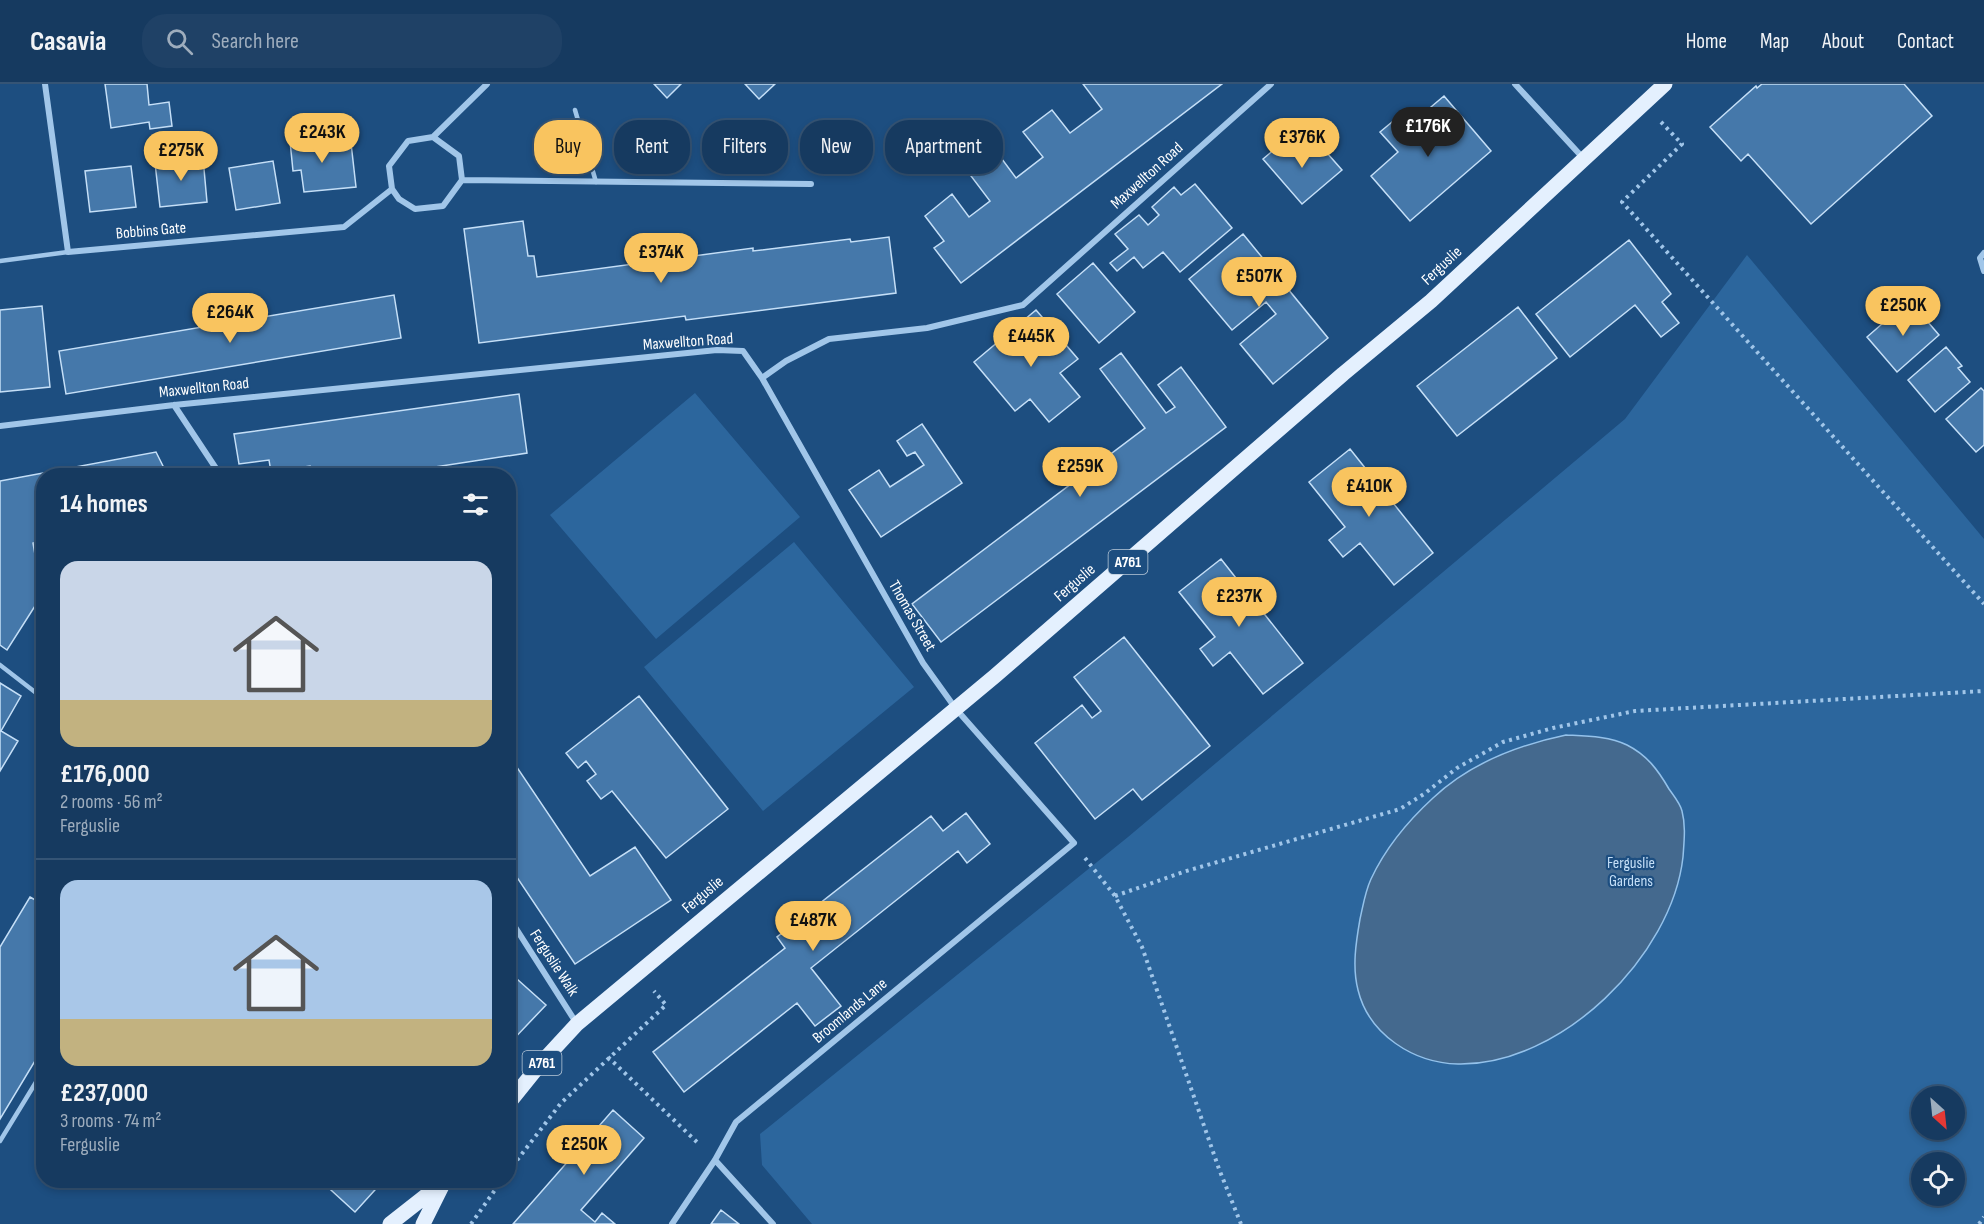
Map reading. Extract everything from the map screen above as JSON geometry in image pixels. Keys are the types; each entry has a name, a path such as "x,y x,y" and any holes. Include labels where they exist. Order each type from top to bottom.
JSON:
{"main road":[{"name":"Ferguslie","path":"577,1024 956,709 1343,374 1431,301 1665,84"},
{"name":"A761","path":"516,1094 577,1024"},
{"path":"390,1224 437,1188"},
{"path":"423,1224 442,1188"}],"street":[{"path":"45,84 68,252"},
{"path":"433,137 459,156 462,180 443,206 414,209 399,199 392,189 389,166 408,141 433,137 487,84"},
{"name":"Maxwellton Road","path":"0,426 174,405 717,350 743,351 762,378 786,361 829,339 927,328 1023,305 1270,84"},
{"path":"1515,84 1584,160"},
{"path":"462,180 811,184"},
{"name":"Bobbins Gate","path":"68,252 344,227 392,189"},
{"path":"1984,253 1980,258 1984,271"},
{"name":"Thomas Street","path":"762,378 923,663 956,709 1074,843"},
{"path":"174,405 216,468"},
{"name":"Broomlands Lane","path":"672,1224 715,1160 736,1122 1074,843"},
{"name":"Ferguslie Walk","path":"516,929 577,1024"},
{"path":"715,1160 773,1224"}],"lane":[{"path":"575,110 596,182"},
{"path":"0,261 68,252"},
{"path":"0,665 36,693"},
{"path":"0,1141 36,1083"}],"path":[{"path":"1644,104 1682,144 1622,202 1984,604"},
{"path":"1115,897 1183,872 1400,809 1424,794 1457,768 1503,742 1553,728 1635,711 1984,691"},
{"path":"1074,843 1115,897 1142,947 1219,1169 1241,1224"},
{"path":"516,1162 561,1103 666,1005 639,972"},
{"path":"608,1057 715,1160"},
{"path":"471,1224 496,1188"},
{"path":"1979,1224 1984,1217"}],"green space":[{"name":"Ferguslie Gardens","path":"1747,255 1984,539 1984,1224 812,1224 762,1165 760,1134 1128,837 1625,419"},
{"path":"695,393 800,517 656,639 550,515"},
{"path":"794,542 914,687 763,811 644,667"}],"shaded area":[{"path":"1566,735 1605,738 1634,749 1656,769 1680,805 1684,822 1683,857 1674,894 1658,931 1634,967 1605,998 1572,1025 1535,1046 1497,1060 1458,1064 1425,1058 1410,1052 1396,1044 1372,1020 1358,990 1355,972 1356,946 1363,904 1371,879 1398,836 1447,786 1495,757 1530,744"}],"building":[{"path":"105,84 147,84 149,105 169,102 172,126 150,129 149,122 111,128"},
{"path":"654,84 681,84 667,98"},
{"path":"745,84 775,84 759,99"},
{"path":"1083,84 1222,84 961,283 934,248 944,241 925,216 952,194 969,217 990,201 971,176 974,174 1003,174 1003,160 1016,178 1043,157 1023,132 1052,110 1070,133 1102,109"},
{"path":"1762,84 1904,84 1932,116 1811,224 1748,154 1741,161 1710,127 1756,86 1757,88"},
{"path":"1444,96 1491,151 1410,221 1371,176 1398,152 1380,132 1404,112 1422,133 1434,122 1425,112"},
{"path":"306,128 308,148 351,143 356,187 304,192 301,170 293,171 289,131"},
{"path":"1289,137 1306,157 1320,145 1342,170 1302,204 1263,159"},
{"path":"203,158 207,202 160,207 155,163"},
{"path":"273,161 280,203 236,210 229,168"},
{"path":"131,166 136,207 90,212 85,171"},
{"path":"1195,184 1232,228 1180,272 1163,252 1143,268 1134,257 1117,271 1110,263 1128,249 1115,234 1139,215 1148,225 1159,215 1152,207 1174,187 1181,195"},
{"path":"523,221 528,256 534,256 537,277 753,248 753,251 850,239 851,242 889,237 896,293 686,320 685,316 479,343 464,229"},
{"path":"1243,234 1328,338 1273,384 1240,344 1276,314 1266,302 1232,330 1189,279"},
{"path":"1629,240 1671,294 1662,302 1679,323 1661,337 1635,305 1570,357 1536,314"},
{"path":"1093,263 1135,312 1099,343 1057,294"},
{"path":"394,295 401,338 66,394 59,351"},
{"path":"1906,303 1919,318 1922,315 1939,335 1897,372 1867,337"},
{"path":"42,306 50,387 0,392 0,310"},
{"path":"1518,307 1557,358 1457,436 1417,386"},
{"path":"1036,310 1078,359 1060,373 1080,397 1049,422 1030,399 1015,411 974,362"},
{"path":"1946,347 1962,366 1958,368 1970,382 1935,412 1908,380"},
{"path":"1121,353 1166,413 1175,407 1158,385 1181,367 1226,427 941,642 912,604 1145,428 1100,369"},
{"path":"1981,388 1984,391 1984,445 1976,452 1946,419"},
{"path":"519,394 527,453 429,468 310,468 310,466 270,468 269,460 239,464 234,434"},
{"path":"922,424 962,483 881,537 849,490 879,470 890,487 924,465 915,452 907,456 897,441"},
{"path":"1350,449 1433,553 1394,585 1360,543 1343,557 1329,540 1345,527 1309,482"},
{"path":"156,452 164,468 70,468"},
{"path":"36,474 36,542 33,543 36,560 36,604 7,650 0,645 0,481"},
{"path":"1221,559 1303,663 1263,694 1230,652 1213,666 1200,649 1215,637 1179,592"},
{"path":"1124,637 1210,746 1142,800 1133,789 1095,819 1035,743 1082,705 1092,718 1101,711 1074,677"},
{"path":"0,683 21,696 1,731 18,741 0,771"},
{"path":"639,696 728,809 666,858 612,791 601,799 587,781 596,774 586,761 578,768 566,753"},
{"path":"516,766 590,876 635,847 671,900 575,964 516,876"},
{"path":"966,813 990,844 967,863 958,851 811,968 841,1006 815,1026 797,1003 684,1092 653,1052 785,948 777,937 931,816 943,831"},
{"path":"30,897 36,900 36,1059 0,1119 0,947"},
{"path":"516,978 546,1005 516,1037"},
{"path":"613,1110 644,1138 581,1210 595,1222 602,1213 615,1224 513,1224"},
{"path":"329,1188 377,1188 355,1212"},
{"path":"721,1210 739,1224 711,1224"}]}
